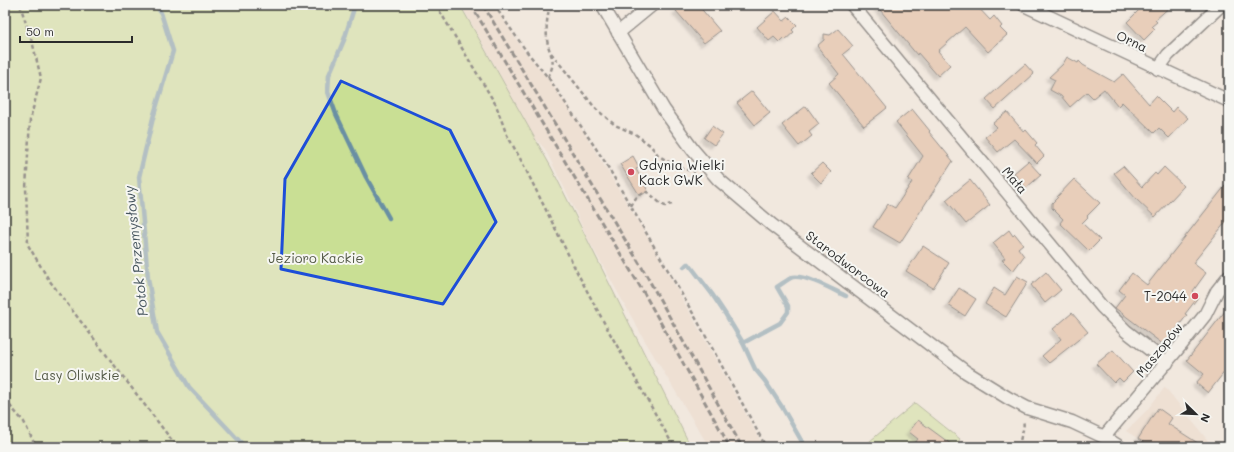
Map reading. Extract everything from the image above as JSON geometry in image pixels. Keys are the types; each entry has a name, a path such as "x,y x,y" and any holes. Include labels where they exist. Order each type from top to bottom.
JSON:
{"street":[{"path":"602,5 618,33 652,5"},
{"name":"Mała","path":"852,5 1102,307 1126,331 1167,363"},
{"name":"Orna","path":"1024,5 1229,101"},
{"path":"1158,69 1168,55 1221,5"},
{"name":"Starodworcowa","path":"618,33 664,110 693,150 719,180 772,224 966,372 1019,404 1072,422 1104,437 1120,447"},
{"name":"Maszopów","path":"1104,437 1167,363 1205,315 1217,291 1229,276"}],"path":[{"path":"20,5 33,45 41,78 30,120 26,188 28,245 49,280 177,447"},
{"path":"436,5 496,105 506,133 579,276 674,447"},
{"path":"494,5 548,78 606,162 698,322 766,447"},
{"path":"548,78 553,69 554,62 548,47 546,24 550,5"},
{"path":"551,53 596,109 615,125 635,134 650,145 659,156 677,167 693,172 713,173"},
{"path":"631,206 636,198 647,192 660,204 665,206 672,204"},
{"path":"5,400 24,422 36,447"},
{"path":"1019,404 1024,424 1023,431 1019,438 1021,447"}],"highlighted area":[{"path":"341,81 450,130 496,222 443,304 281,269 285,179"}],"shaded area":[{"path":"461,5 494,5 521,47 551,83 577,121 654,248 764,447 709,447 645,341 588,239 545,149 535,138"},
{"path":"1165,387 1213,447 1151,447 1126,431 1147,410"}],"green space":[{"name":"Jezioro Kackie","path":"5,5 460,5 551,167 691,447 5,447"},
{"path":"915,403 960,439 955,447 863,447"}],"building":[{"path":"684,5 698,5 720,31 704,43 676,11"},
{"path":"876,5 976,5 990,20 994,16 1002,26 1000,28 1007,35 988,52 965,27 938,51 950,65 938,76 918,53 917,55"},
{"path":"1144,5 1172,5 1155,20 1157,22 1152,26 1155,29 1144,40 1127,22"},
{"path":"775,11 784,21 789,17 797,25 792,30 794,32 785,40 783,38 779,42 774,37 769,41 757,27"},
{"path":"838,29 853,46 843,54 887,108 864,126 829,83 839,74 817,46 824,40 824,34 830,35"},
{"path":"1067,57 1078,63 1079,61 1083,65 1114,82 1123,74 1149,104 1156,96 1172,112 1176,107 1188,118 1169,138 1159,128 1154,133 1122,102 1118,106 1104,89 1093,98 1087,92 1070,107 1061,96 1050,90 1055,80 1049,77 1063,64"},
{"path":"1025,64 1034,74 995,109 986,99"},
{"path":"752,91 770,113 755,125 737,103"},
{"path":"806,106 819,124 809,132 812,136 799,146 782,125"},
{"path":"912,109 953,161 900,243 873,227 888,204 895,208 912,182 908,180 923,156 896,122"},
{"path":"1007,112 1024,132 1026,130 1037,143 1035,145 1044,156 1037,163 1014,139 998,152 985,137 997,127 993,123"},
{"path":"712,126 723,134 714,145 704,138"},
{"name":"Gdynia Wielki Kack GWK","path":"633,156 639,167 636,169 648,191 640,196 620,164"},
{"path":"1028,161 1041,175 1026,188 1014,173"},
{"path":"822,163 831,172 821,183 811,173"},
{"path":"1123,166 1142,187 1155,173 1157,175 1164,167 1184,186 1155,217 1136,199 1114,173"},
{"path":"1074,179 1100,203 1082,223 1100,240 1089,251 1060,223 1063,219 1052,208 1052,203"},
{"path":"970,180 990,205 966,224 946,200"},
{"path":"1229,181 1229,218 1193,263 1206,273 1193,291 1199,296 1185,314 1187,315 1164,345 1115,308 1125,295 1119,290 1132,273 1147,285"},
{"path":"1009,230 1013,236 1015,234 1023,244 1018,248 1024,256 1013,271 1002,260 1005,258 993,243"},
{"path":"923,246 949,263 933,288 906,271"},
{"path":"1046,272 1061,290 1045,303 1031,285"},
{"path":"1017,276 1028,282 1006,317 985,304 994,288 1005,295"},
{"path":"959,288 976,299 965,316 948,305"},
{"path":"1229,306 1229,366 1208,393 1196,383 1204,374 1187,360"},
{"path":"1072,313 1088,332 1049,363 1042,356 1061,339 1053,329"},
{"path":"1113,350 1133,372 1123,382 1119,378 1114,383 1096,364"},
{"path":"1158,408 1172,418 1168,424 1204,447 1151,447 1138,439"},
{"path":"918,420 955,447 912,447 918,439 909,432"}],"waterway":[{"name":"Potok Przemysłowy","path":"156,5 161,13 173,51 153,118 139,177 148,278 157,332 189,387 245,447"},
{"path":"355,5 344,40 329,75 328,92 336,114 366,177 389,218"},
{"path":"684,267 689,264 712,294 743,343 755,369 765,381 782,407 805,447"},
{"path":"743,343 780,323 788,312 788,306 777,287 793,277 805,278 846,296"}],"railway":[{"path":"471,5 644,293 730,447"},
{"path":"483,5 644,271 742,447"}],"place":[{"name":"Gdynia Wielki Kack GWK","path":"631,172"},
{"name":"T-2044","path":"1195,296"}],"park label":[{"name":"Lasy Oliwskie","path":"77,375"}]}
